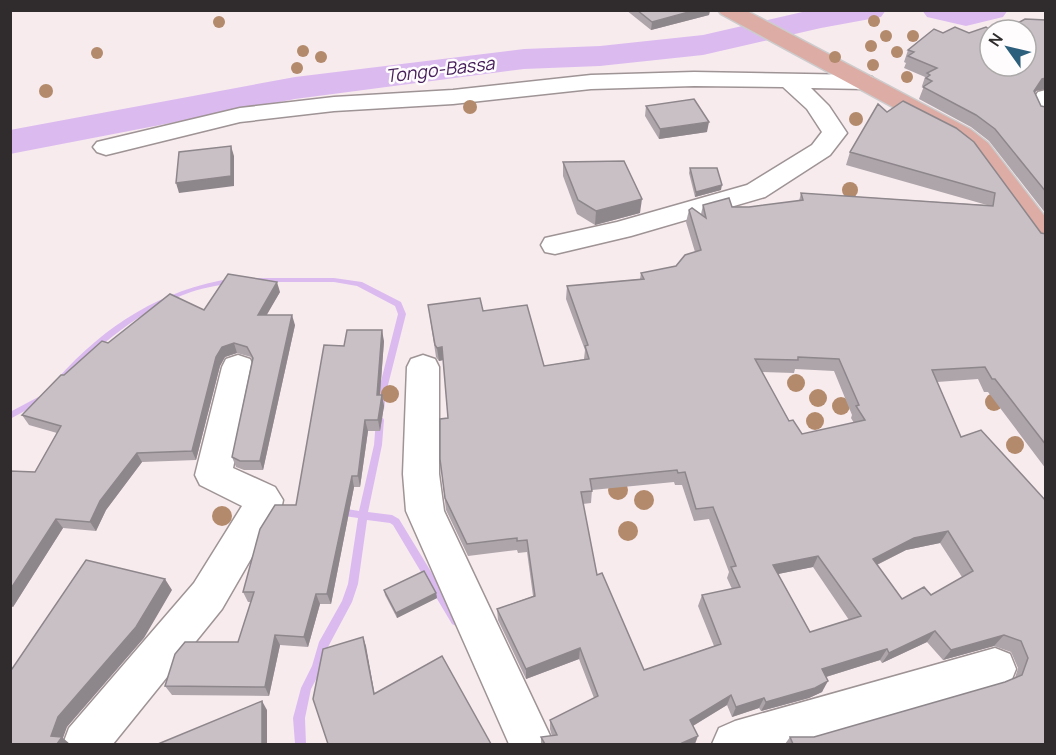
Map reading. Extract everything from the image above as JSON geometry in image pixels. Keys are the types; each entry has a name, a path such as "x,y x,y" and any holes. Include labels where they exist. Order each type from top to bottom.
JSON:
{"main road":[{"path":"728,10 935,118 979,148 1046,238"}],"street":[{"path":"106,147 240,115 334,104 453,98 621,80 864,82"},
{"path":"555,245 621,230 756,191 820,150 835,133 813,101 789,81"},
{"path":"1046,97 1042,104 1046,112"},
{"path":"85,744 208,596 263,505 262,498 213,476 238,367"},
{"path":"423,367 421,474 425,511 532,744"},
{"path":"735,744 995,669"}],"building":[{"path":"637,10 696,10 652,22"},
{"path":"1038,20 1046,20 1046,78 1042,79 1034,91 1041,106 1046,107 1046,192 995,129 976,115 923,87 932,81 926,78 930,75 927,73 937,68 908,56 914,52 908,50 934,29 943,33 955,27 969,33 978,30 978,78 1038,78"},
{"path":"694,99 709,122 660,129 646,106"},
{"path":"903,101 956,128 974,142 1041,233 1046,234 1046,445 995,379 992,379 985,367 932,370 961,437 981,430 1046,501 1046,744 793,744 790,737 814,737 1005,682 1022,675 1028,658 1021,641 1004,635 951,650 935,631 889,653 887,649 822,669 828,681 815,688 766,702 764,698 736,707 731,695 690,720 698,736 683,744 545,744 541,737 557,735 550,720 598,696 580,648 526,669 497,609 535,596 527,540 517,541 517,538 467,544 445,498 440,459 440,419 448,418 442,347 437,348 435,345 428,305 480,298 483,311 527,305 544,366 589,359 585,346 588,345 567,286 644,279 641,273 676,266 685,255 701,250 689,210 692,208 706,218 703,205 729,198 732,207 749,207 803,200 801,193 993,206 995,193 850,152 878,104 887,112","holes":["798,357 839,359 859,405 856,406 865,420 802,434 793,420 789,421 755,359 798,360","677,470 678,473 685,472 696,509 713,507 736,566 731,567 740,587 702,595 721,644 644,670 602,573 597,575 581,492 592,491 590,479","948,531 973,571 931,595 924,587 902,599 873,559 914,538","818,556 861,616 810,632 773,565"]},
{"path":"231,146 231,176 176,183 179,152"},
{"path":"624,161 642,199 596,211 578,200 563,162"},
{"path":"690,168 717,168 722,185 696,192"},
{"path":"228,274 277,282 258,315 292,315 260,461 240,461 232,457 253,358 247,347 234,343 222,347 216,357 192,451 137,453 100,501 90,522 56,519 10,590 10,471 35,472 61,426 22,415 61,375 64,375 102,341 108,343 170,294 204,310"},
{"path":"347,330 382,330 377,395 382,395 378,420 365,420 358,476 352,476 327,594 316,594 304,637 275,635 265,687 165,686 175,654 185,642 238,642 254,592 243,592 260,529 275,505 296,505 324,345 344,346"},
{"path":"86,560 165,579 136,627 58,717 51,736 62,737 57,744 10,744 10,669"},
{"path":"424,571 436,593 396,613 384,590"},
{"path":"363,637 374,694 442,656 491,744 328,744 313,699 323,649"},
{"path":"262,701 262,744 158,744"}],"waterway":[{"name":"Tongo-Bassa","path":"10,142 295,88 524,59 600,56 703,45 821,18 870,10"},
{"name":"Tongo-Bassa","path":"938,10 966,16 992,10"},
{"path":"60,381 95,345 138,314 186,291 234,280"},
{"path":"253,280 334,280 359,284 398,304 402,314 383,389 381,407"},
{"path":"10,416 42,398"},
{"path":"363,515 378,445 380,420"},
{"path":"341,512 363,515"},
{"path":"300,744 299,718 306,688 317,668 323,646 347,602 353,584 363,515"},
{"path":"363,515 392,519 396,522 456,621"}]}
